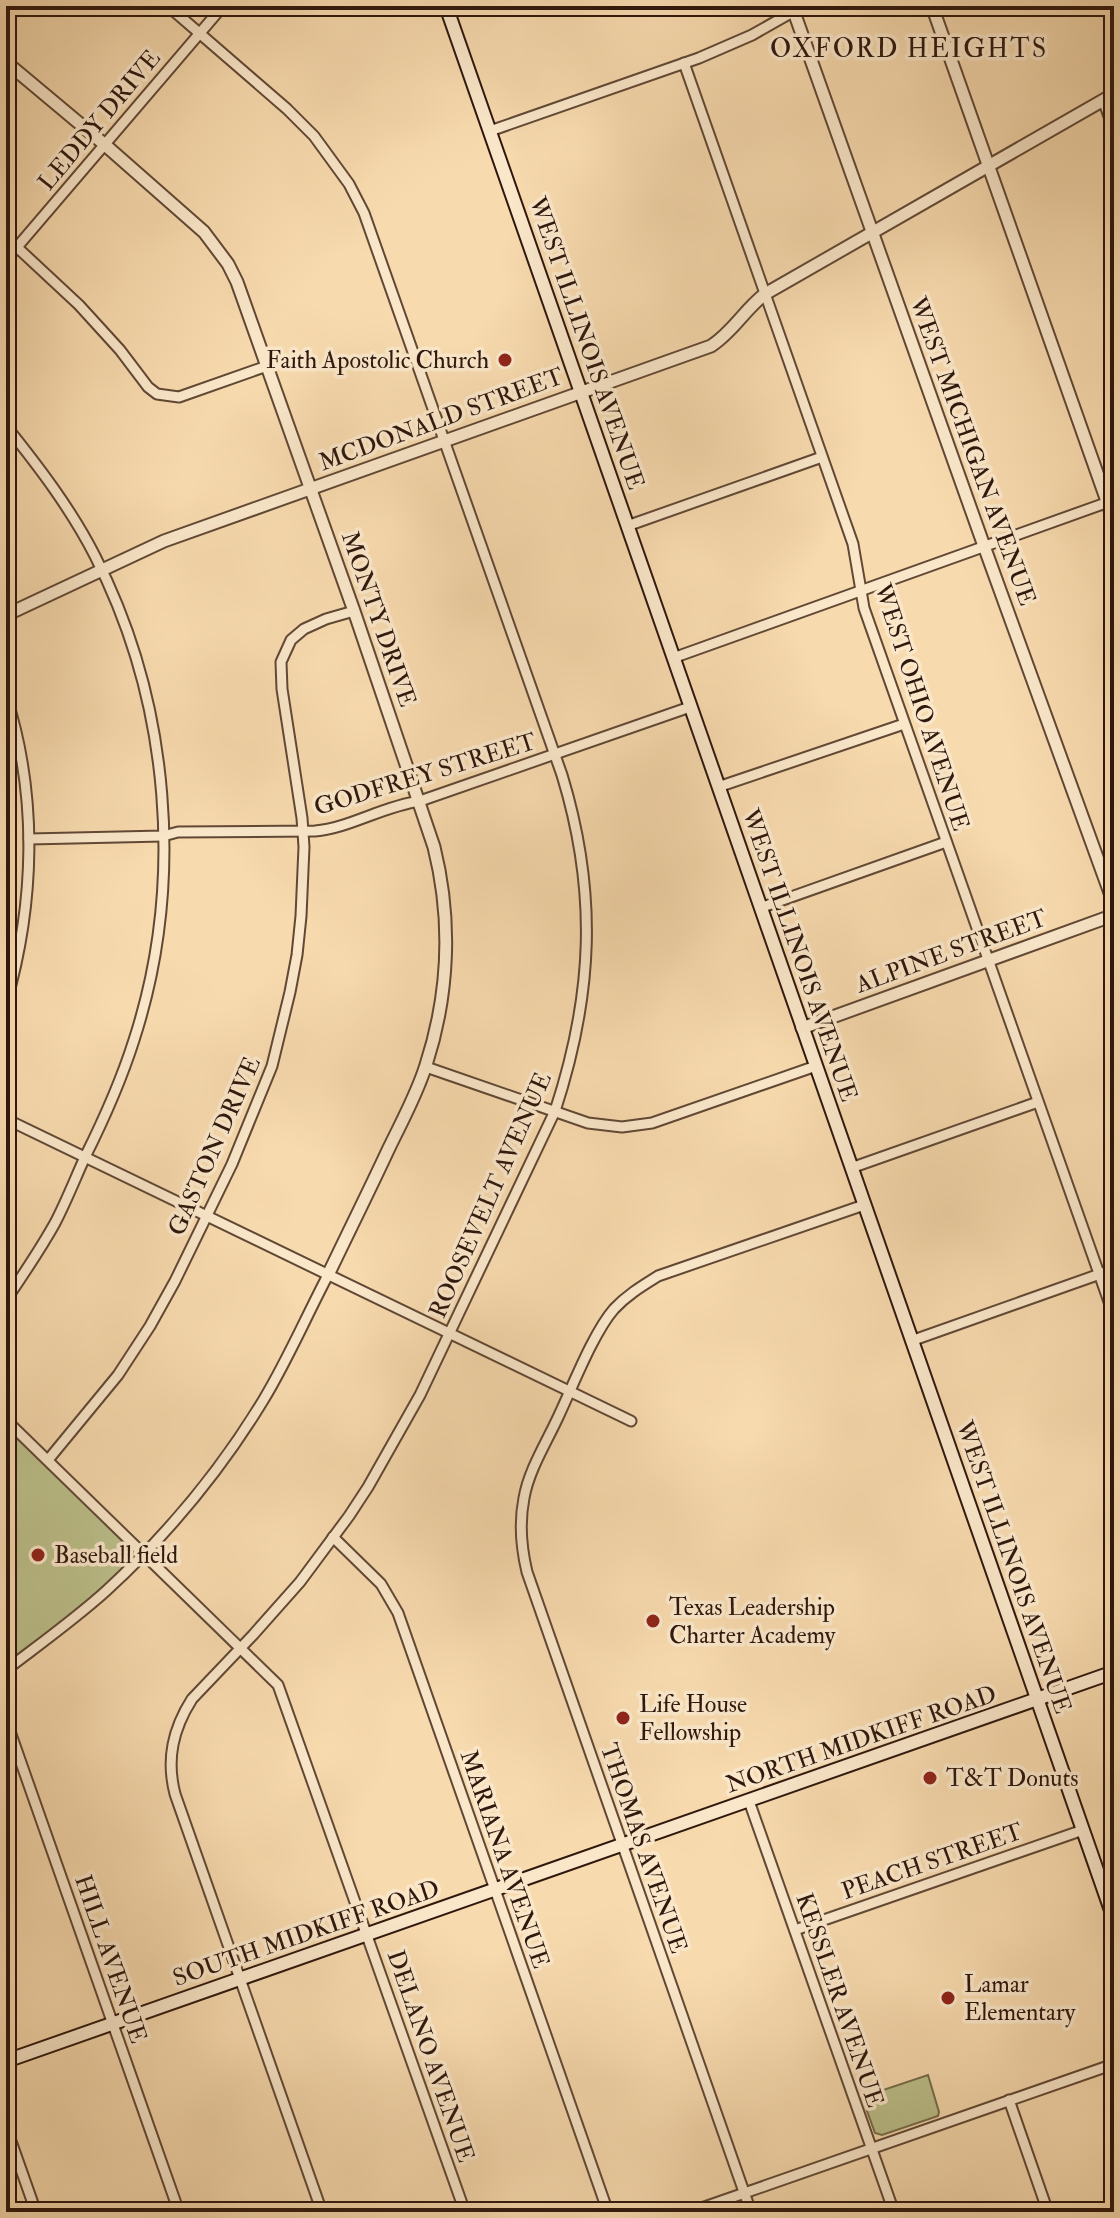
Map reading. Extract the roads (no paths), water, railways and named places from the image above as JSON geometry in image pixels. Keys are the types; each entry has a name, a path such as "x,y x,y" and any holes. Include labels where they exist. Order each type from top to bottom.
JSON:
{"main road":[{"name":"WEST ILLINOIS AVENUE","path":"446,6 1114,1919"},
{"name":"NORTH MIDKIFF ROAD","path":"622,1846 1114,1672"},
{"name":"SOUTH MIDKIFF ROAD","path":"6,2061 622,1846"}],"street":[{"name":"ROOSEVELT AVENUE","path":"168,6 296,117 318,140 349,184 368,222 555,754 581,852 586,904 585,983 580,1019 555,1111 396,1441 368,1487 300,1582 199,1690 185,1708 177,1727 171,1760 175,1794 322,2212"},
{"name":"LEDDY DRIVE","path":"6,260 223,6"},
{"path":"932,6 1111,502 1114,521"},
{"path":"490,131 735,43 799,9"},
{"name":"WEST MICHIGAN AVENUE","path":"799,9 872,233 1114,904"},
{"name":"MONTY DRIVE","path":"6,62 204,232 237,282 420,801 437,860 446,934 442,995 435,1036 412,1100 328,1275"},
{"name":"WEST OHIO AVENUE","path":"684,63 853,544 864,608 1114,1316"},
{"path":"1109,97 1114,130"},
{"name":"MCDONALD STREET","path":"6,615 164,541 711,346 728,333 765,294 1109,97"},
{"path":"6,237 60,285 155,393 179,397 267,366"},
{"path":"6,426 37,464 77,524 119,612 143,687 157,752 163,836 159,927 134,1041 115,1095 55,1224 6,1300"},
{"path":"627,526 822,457"},
{"path":"673,658 1111,502"},
{"name":"GASTON DRIVE","path":"48,1460 118,1375 150,1326 207,1215 272,1066 290,992 303,891 303,830 282,689 281,662 291,640 304,629 354,611"},
{"path":"6,696 24,776 29,839 26,913 6,1003"},
{"name":"GODFREY STREET","path":"29,839 339,827 690,707"},
{"path":"718,787 904,724"},
{"path":"760,908 946,842"},
{"name":"ALPINE STREET","path":"802,1028 1114,915"},
{"path":"426,1067 602,1126 639,1126 816,1066"},
{"path":"851,1168 1038,1102"},
{"path":"6,1119 631,1421"},
{"name":"THOMAS AVENUE","path":"751,2212 527,1572 522,1547 522,1510 527,1483 570,1392 602,1326 621,1301 662,1275 864,1205"},
{"path":"911,1341 1114,1269"},
{"path":"6,1670 71,1621 145,1554 188,1506 249,1422 294,1347 328,1275"},
{"name":"DELANO AVENUE","path":"6,1420 271,1675 282,1692 465,2212"},
{"name":"MARIANA AVENUE","path":"333,1537 381,1584 398,1613 608,2212"},
{"name":"HILL AVENUE","path":"6,1720 179,2212"},
{"name":"KESSLER AVENUE","path":"749,1801 894,2212"},
{"name":"PEACH STREET","path":"795,1930 1083,1830"},
{"path":"690,2212 1114,2064"},
{"path":"1009,2100 1048,2212"},
{"path":"6,2127 36,2212"}],"place":[{"name":"Faith Apostolic Church","path":"505,360"},
{"name":"Baseball field","path":"38,1555"},
{"name":"Texas Leadership Charter Academy","path":"653,1621"},
{"name":"Life House Fellowship","path":"623,1718"},
{"name":"T&T Donuts","path":"930,1778"},
{"name":"Lamar Elementary","path":"948,1998"}],"district":[{"name":"OXFORD HEIGHTS","path":"909,48"}]}
